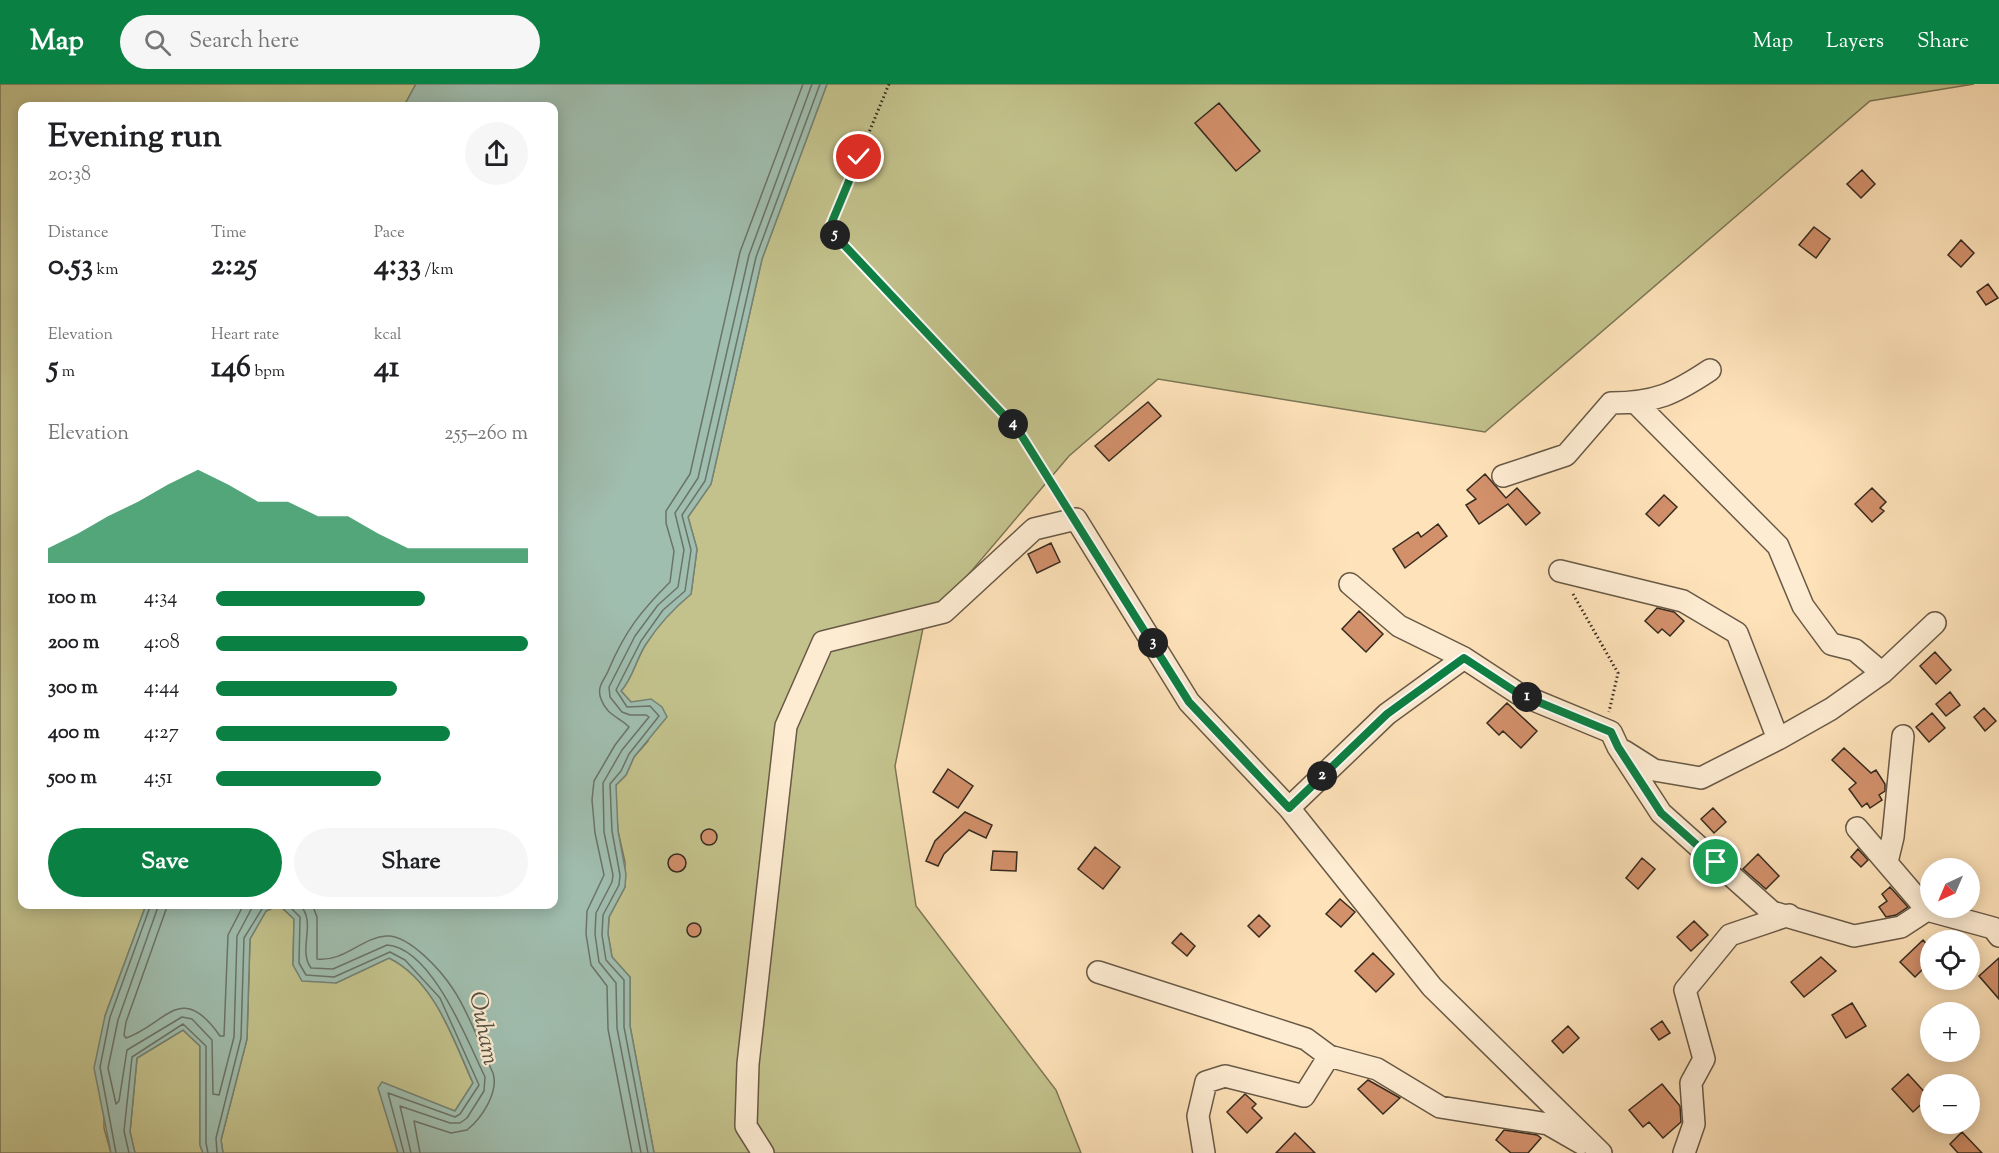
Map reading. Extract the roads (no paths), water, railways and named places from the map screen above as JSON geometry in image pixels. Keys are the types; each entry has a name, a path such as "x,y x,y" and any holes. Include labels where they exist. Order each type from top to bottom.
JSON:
{"street":[{"path":"1503,476 1566,454 1611,403 1636,403 1674,393 1710,370"},
{"path":"1636,403 1778,546 1803,606 1831,644 1854,650 1882,673"},
{"path":"763,1153 746,1126 748,1064 786,726 823,642 944,612 1035,529 1076,519 1189,702 1289,808 1432,987 1601,1153"},
{"path":"1560,571 1683,600 1737,633 1778,739"},
{"path":"1350,584 1399,626 1464,658 1519,694 1615,739 1654,770 1701,778 1831,709 1882,673 1935,623"},
{"path":"1289,808 1387,714 1464,658"},
{"path":"1887,862 1893,837 1903,736"},
{"path":"1615,739 1661,813 1772,912 1790,915 1854,936 1901,927 1920,915"},
{"path":"1857,828 1920,902"},
{"path":"1684,1153 1694,1124 1691,1083 1704,1059 1685,990 1730,935 1790,915"},
{"path":"1956,918 1993,928 1999,936"},
{"path":"1098,972 1306,1039 1329,1056 1377,1069 1440,1107 1548,1125 1601,1153"},
{"path":"1204,1153 1198,1116 1206,1082 1226,1076 1304,1096 1329,1056"}],"water":[{"name":"Ouham","path":"416,84 827,84 762,259 711,484 688,517 697,549 691,594 678,605 651,637 621,691 631,702 651,699 662,707 667,717 634,757 626,775 616,785 618,831 626,874 625,887 609,917 608,934 612,957 630,977 630,1026 654,1153 398,1153 378,1088 382,1082 455,1111 473,1083 441,1013 418,981 405,968 389,958 336,983 302,981 293,965 294,919 283,909 558,909 558,102 406,102"},
{"path":"145,909 270,909 266,911 250,939 247,1039 221,1140 223,1153 203,1153 200,1145 200,1046 183,1030 137,1058 130,1132 135,1153 111,1153 94,1068 105,1016"}]}
